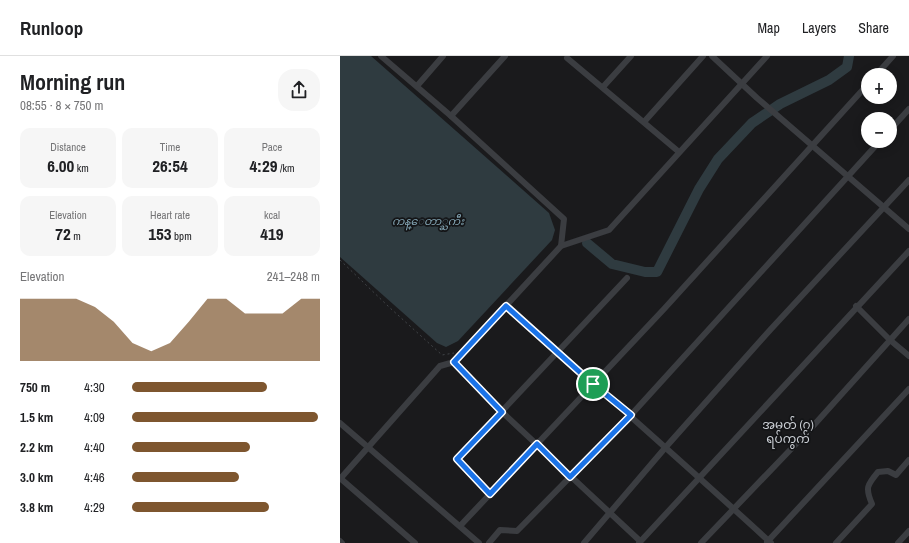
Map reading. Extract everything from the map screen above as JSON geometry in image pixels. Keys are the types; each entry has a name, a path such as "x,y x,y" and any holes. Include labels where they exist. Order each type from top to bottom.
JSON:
{"street":[{"path":"382,56 451,116 564,219 561,246"},
{"path":"417,86 443,56"},
{"path":"451,116 505,56"},
{"path":"603,87 631,56"},
{"path":"644,122 703,56"},
{"path":"712,56 776,115 909,229"},
{"path":"415,543 340,478 440,366 454,362 561,246 609,230 767,56"},
{"path":"882,68 893,56"},
{"path":"567,57 679,152"},
{"path":"460,526 664,309 861,92"},
{"path":"897,122 909,109"},
{"path":"489,543 500,530 517,531 631,415 874,148"},
{"path":"584,543 665,448 771,329 909,180"},
{"path":"454,362 502,412 639,542 856,306 909,251"},
{"path":"490,494 457,459 627,278"},
{"path":"506,306 593,384 631,415 768,542 909,389"},
{"path":"856,306 890,340 909,356"},
{"path":"701,543 814,425 909,319"},
{"path":"340,423 479,543"},
{"path":"836,543 872,504 867,492 868,486 878,472 888,471 896,475 909,460"},
{"path":"898,543 909,531"}],"path":[{"path":"340,260 442,355"}],"water":[{"name":"ကန္ေတာ္ႀကီး","path":"340,56 371,56 549,213 555,230 552,240 458,341 446,347 437,343 340,257"}],"waterway":[{"path":"587,243 612,264 645,272 657,272 699,189 718,159 752,123 780,104 829,80 847,67 849,56"}],"district":[{"name":"အမှတ် (၇) ရပ်ကွက်","path":"788,432"}],"route":[{"path":"506,306 593,384 631,415 570,477 537,444 490,494 457,459 502,412 454,362 506,306"}]}
